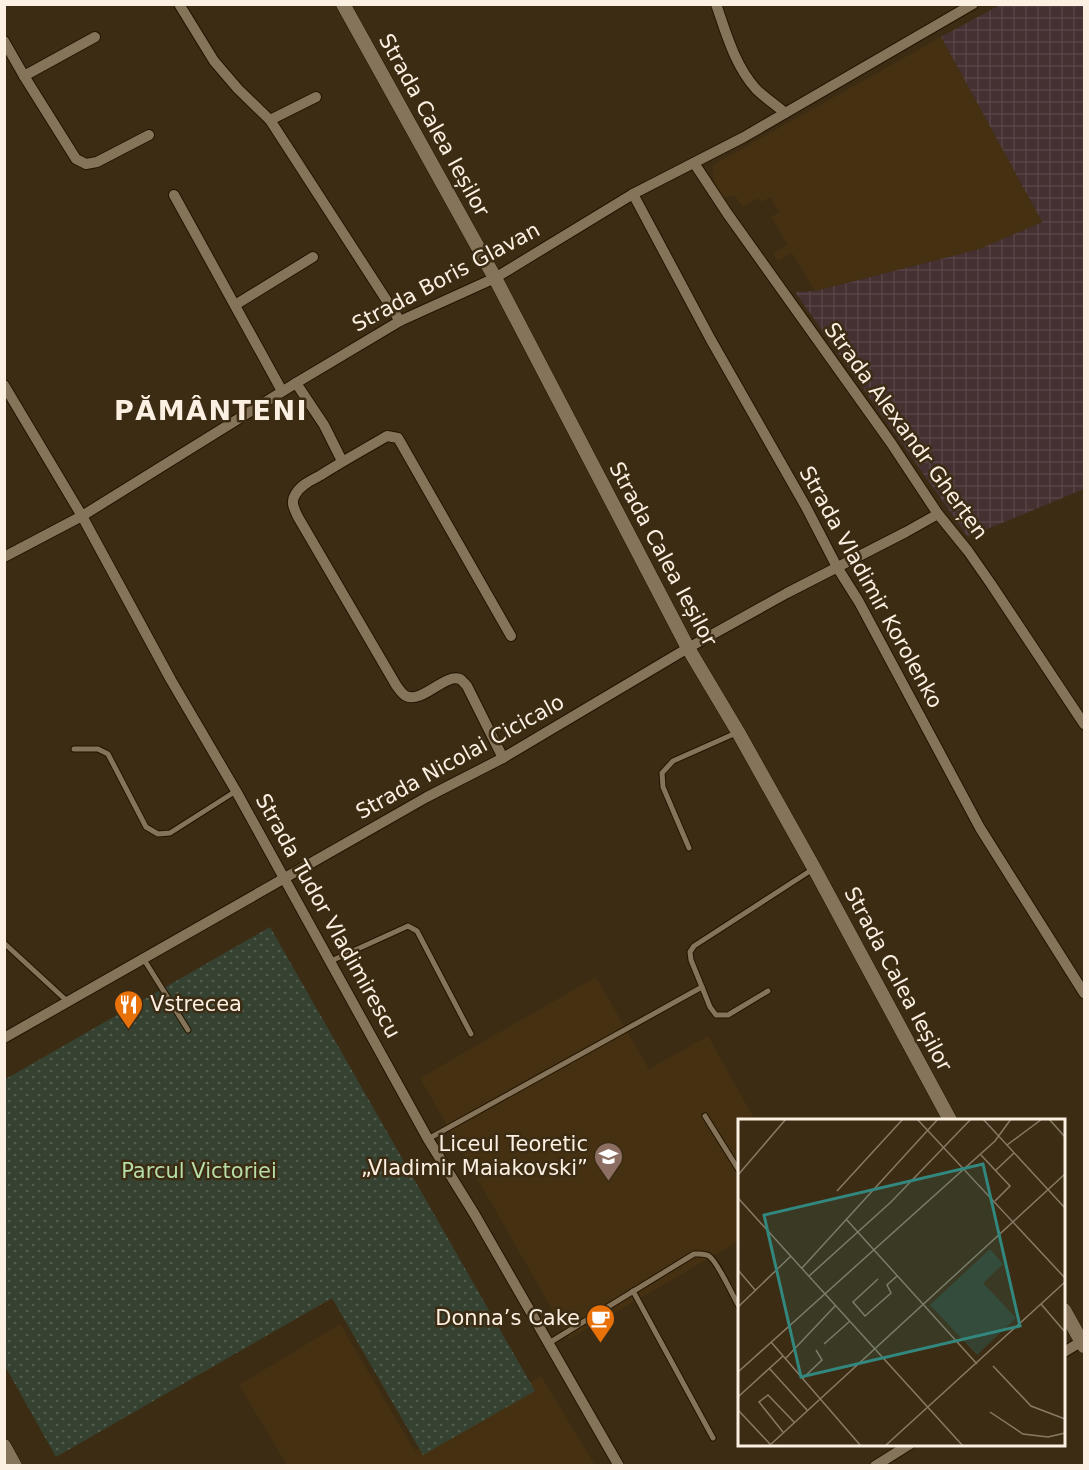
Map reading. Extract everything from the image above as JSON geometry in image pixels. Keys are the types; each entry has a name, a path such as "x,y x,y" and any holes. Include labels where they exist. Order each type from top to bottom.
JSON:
{"street":[{"path":"179,4 214,61 238,89 270,120 400,321"},
{"name":"Strada Calea Ieșilor","path":"343,4 495,278 688,648 814,868 949,1119"},
{"path":"716,4 735,58 746,76 757,90 785,113"},
{"name":"Strada Boris Glavan","path":"4,557 82,516 282,391 400,321 495,278 633,194 785,113 973,4"},
{"path":"24,76 95,36"},
{"path":"4,40 76,159 86,164 97,162 149,135"},
{"path":"270,120 316,98"},
{"name":"Strada Alexandr Gherțen","path":"694,163 891,443 938,514 991,584 1084,724"},
{"name":"Strada Vladimir Korolenko","path":"633,194 711,340 859,603 980,828 1084,993"},
{"path":"174,195 282,391"},
{"path":"235,305 313,258"},
{"path":"296,383 324,425 342,461"},
{"name":"Strada Tudor Vladimirescu","path":"4,385 82,516 171,680 236,791 428,1139 475,1215 619,1466"},
{"path":"504,758 462,680 451,679 417,696 410,697 404,695 396,685 298,517 293,506 296,492 342,461 387,436 398,438 511,636"},
{"name":"Strada Nicolai Cicicalo","path":"4,1038 427,797 504,758 688,648 938,514"},
{"path":"1065,1312 1084,1343 1065,1352"},
{"path":"4,1446 15,1466"},
{"path":"875,1466 907,1446"}],"lane":[{"path":"689,848 663,787 662,773 673,761 738,732"},
{"path":"74,749 98,749 108,754 146,827 158,834 170,833 236,791"},
{"path":"768,991 728,1015 716,1015 710,1007 690,952 694,946 814,868"},
{"path":"331,961 408,926 417,931 471,1034"},
{"path":"4,943 67,1001"},
{"path":"143,958 188,1030"},
{"path":"428,1139 702,987"},
{"path":"705,1116 738,1169"},
{"path":"549,1343 694,1254 709,1255 738,1304"},
{"path":"633,1292 713,1438"}],"shaded area":[{"path":"1000,5 1084,5 1084,489 968,537 795,292 815,291 979,249 1042,222 941,37"},
{"path":"941,37 1042,222 979,249 815,291 792,253 778,261 773,254 787,244 771,217 779,212 770,197 762,202 758,198 743,207 735,196 723,198 718,193 713,177 713,165"},
{"name":"Liceul Teoretic „Vladimir Maiakovski”","path":"596,977 649,1069 708,1036 754,1119 738,1119 738,1242 569,1339 420,1078"},
{"path":"340,1324 415,1451 541,1376 595,1465 287,1465 239,1385"}],"green space":[{"name":"Parcul Victoriei","path":"270,927 535,1391 423,1455 332,1298 56,1457 5,1366 4,1080"}],"place":[{"name":"Vstrecea","path":"129,1030"},
{"name":"Liceul Teoretic „Vladimir Maiakovski”","path":"609,1182"},
{"name":"Donna’s Cake","path":"601,1344"}],"district":[{"name":"PĂMÂNTENI","path":"211,410"}]}
